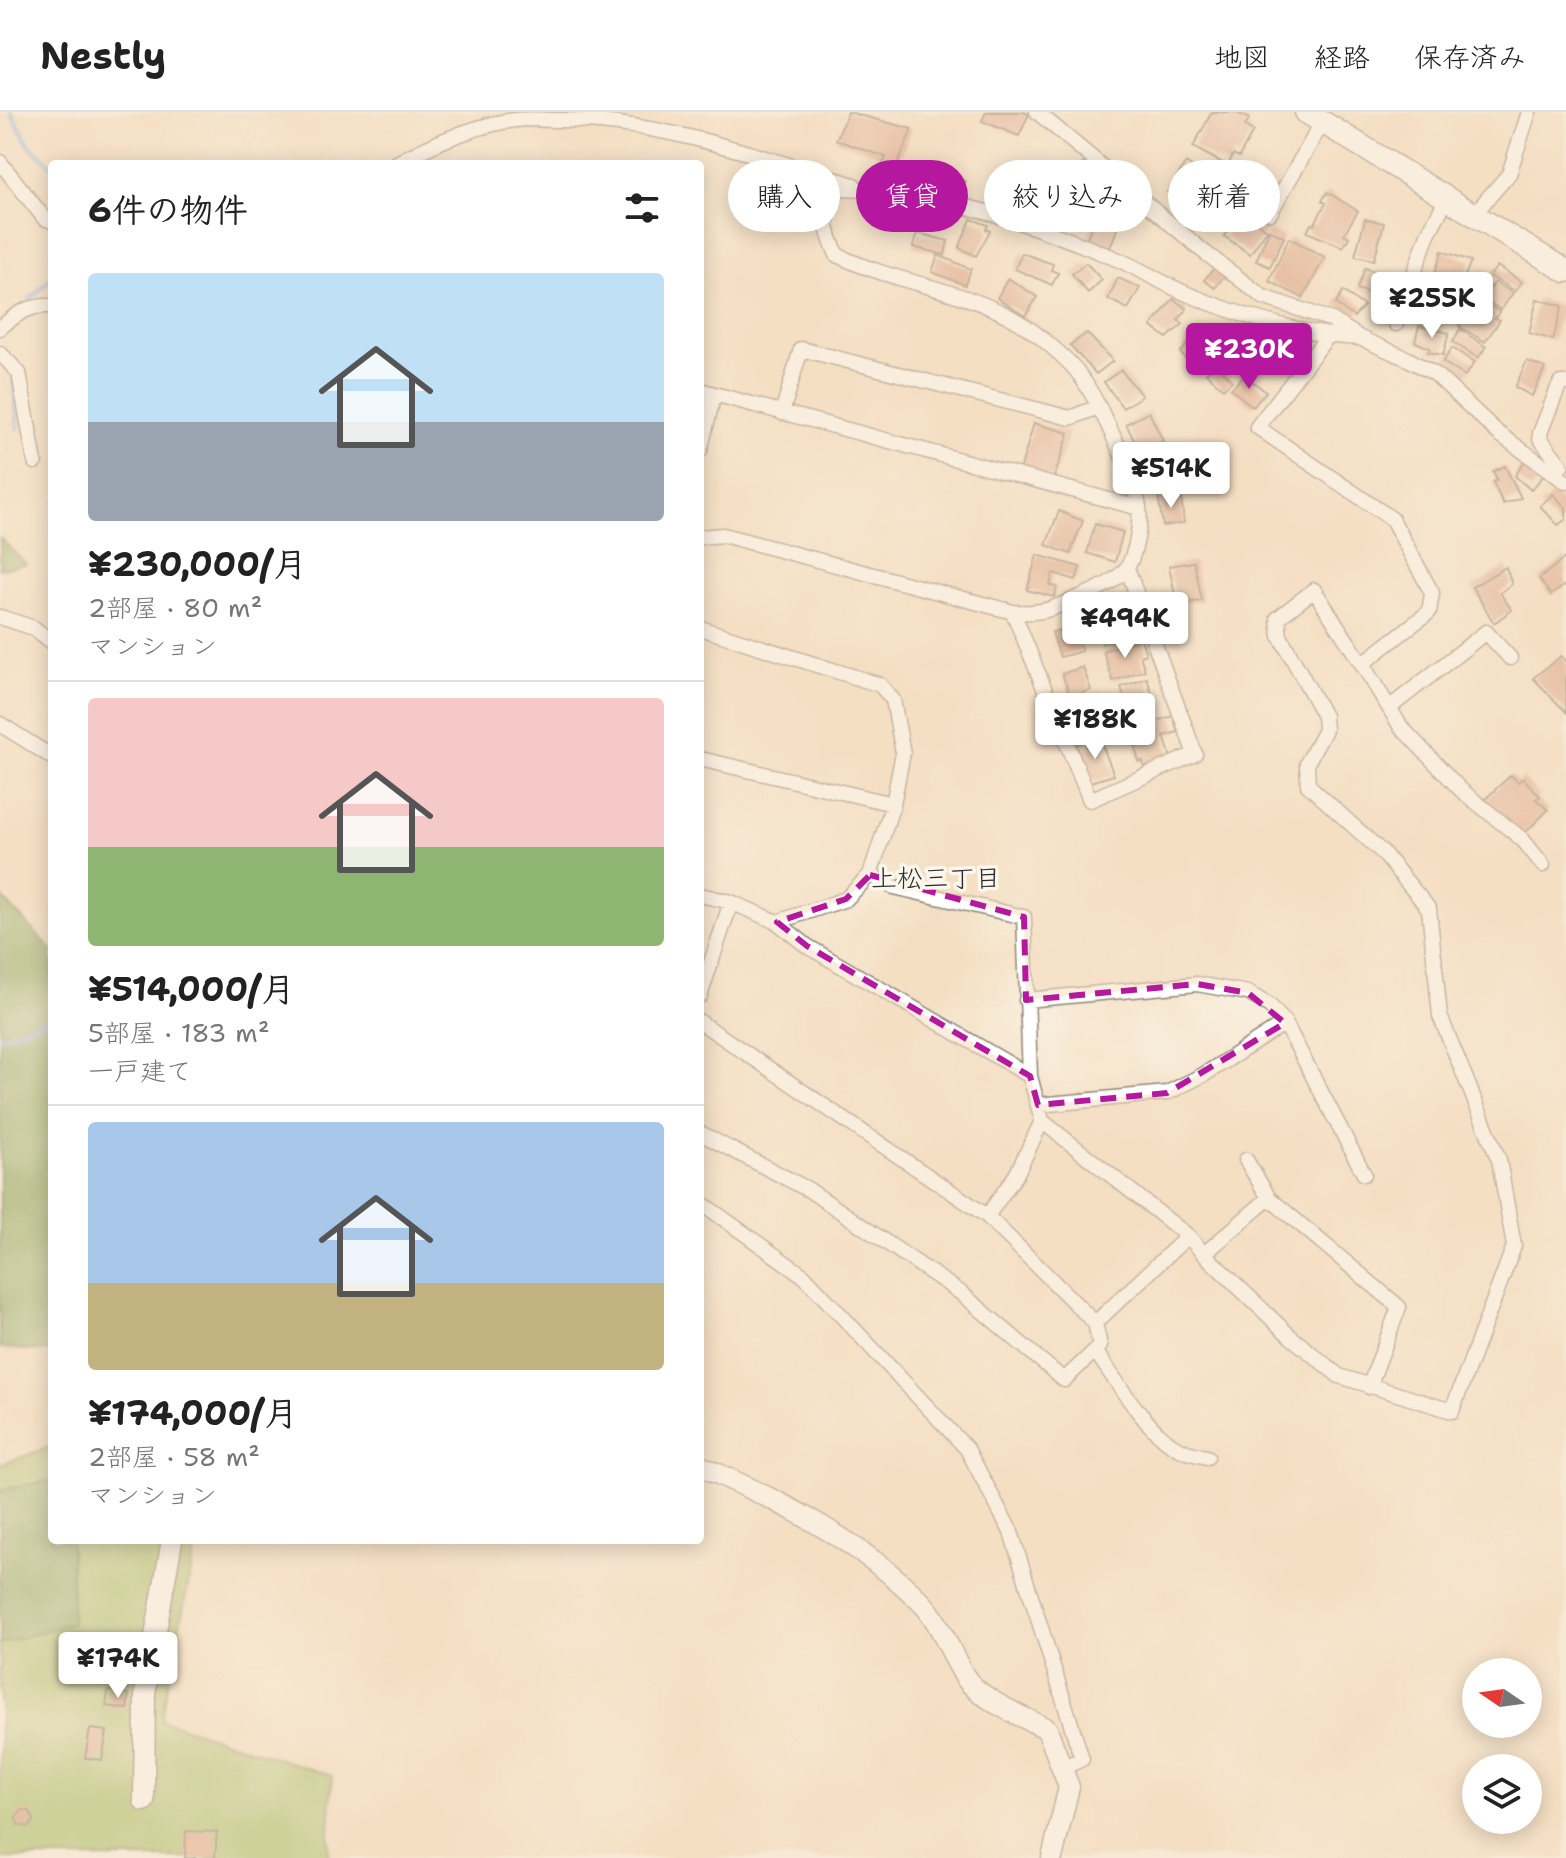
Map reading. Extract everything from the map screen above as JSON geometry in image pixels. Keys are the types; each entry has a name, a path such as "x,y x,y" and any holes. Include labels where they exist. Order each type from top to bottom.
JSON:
{"main road":[{"path":"1314,117 1566,271"}],"street":[{"path":"1037,112 1203,251 1263,297 1332,320 1360,338 1435,374 1498,433 1561,478"},
{"path":"1474,214 1509,174 1529,112"},
{"path":"1280,191 1314,117"},
{"path":"404,160 471,131 515,120 582,120 651,128 729,147 856,186"},
{"path":"0,162 48,220"},
{"path":"704,537 723,535 1013,612 1040,614 1102,587 1127,568 1136,544 1139,508 1121,456 1078,372 1037,335 990,307 858,266 837,255 825,228 829,207 839,189 856,189"},
{"path":"1396,324 1428,234 1447,198"},
{"path":"968,207 1121,261 1186,293 1239,312 1328,336 1360,338"},
{"path":"0,328 19,311 34,305 48,306"},
{"path":"1328,336 1257,427 1392,519 1432,593 1429,612 1362,664"},
{"path":"782,413 801,349 1070,418 1098,407"},
{"path":"0,353 19,373 35,462"},
{"path":"1561,478 1561,466 1540,438 1540,433 1558,388 1561,383 1566,383"},
{"path":"704,417 707,392 1139,508"},
{"path":"1013,612 1090,800 1195,754 1127,568"},
{"path":"870,875 894,887 1024,917 1030,1076 1042,1121 1188,1236 1291,1337 1339,1376 1452,1411 1514,1246 1499,1160 1440,1016 1429,909 1383,853 1308,785 1307,763 1325,730 1324,716 1280,636 1278,618 1314,590 1401,727 1461,790 1523,840 1543,865"},
{"path":"0,617 34,628 48,639"},
{"path":"704,629 880,685 893,700 903,753 893,804 870,875 846,899 777,922"},
{"path":"1389,708 1486,632 1510,658"},
{"path":"0,724 48,754"},
{"path":"704,760 893,804"},
{"path":"704,896 731,902 777,922 807,946 1030,1076"},
{"path":"704,984 731,902"},
{"path":"1026,1000 1197,984 1248,993 1270,1006 1285,1023 1364,1174"},
{"path":"1038,1105 1167,1093 1205,1074 1285,1023"},
{"path":"704,1025 987,1216 1095,1323 1100,1346 1064,1380 948,1284 809,1190 704,1135"},
{"path":"987,1216 1016,1175 1042,1121"},
{"path":"1246,1160 1269,1198 1399,1307 1369,1387"},
{"path":"1204,1254 1269,1198"},
{"path":"704,1205 804,1276 967,1449 1011,1532 1082,1759 1062,1768"},
{"path":"1095,1323 1188,1236"},
{"path":"1095,1351 1154,1428 1170,1444 1188,1453 1207,1457"},
{"path":"704,1468 794,1508 883,1570 924,1605 967,1680 981,1693 1047,1729 1069,1787 1052,1858"},
{"path":"144,1801 145,1693 171,1544"}],"highlighted area":[{"path":"870,875 1024,917 1026,1000 1197,984 1248,993 1285,1023 1167,1093 1038,1105 1030,1076 807,946 777,922 846,899"}],"green space":[{"path":"0,538 26,564 0,569"},
{"path":"0,895 48,946 48,1352 0,1348"},
{"path":"48,1447 48,1544 196,1544 161,1720 332,1776 328,1858 0,1858 0,1465"},
{"path":"48,1481 48,1544 71,1544 72,1623 0,1644 0,1490"}],"building":[{"path":"848,112 912,129 899,160 885,160 886,157 836,140"},
{"path":"986,112 1029,114 1019,136 982,121"},
{"path":"1212,112 1236,112 1249,119 1245,126 1253,131 1239,157 1233,154 1230,160 1217,160 1193,147"},
{"path":"1327,192 1358,211 1344,234 1349,237 1343,247 1307,232 1326,203 1322,201"},
{"path":"971,219 984,224 984,232 989,232 976,256 959,248"},
{"path":"1365,219 1384,223 1374,260 1355,256"},
{"path":"1089,232 1116,232 1110,248 1086,240"},
{"path":"1227,232 1266,232 1250,254 1224,236"},
{"path":"1268,232 1284,237 1270,267 1256,261"},
{"path":"917,233 948,241 945,255 913,247"},
{"path":"1289,238 1325,257 1303,298 1269,281"},
{"path":"1442,251 1471,261 1460,288 1433,279"},
{"path":"1022,253 1053,264 1051,270 1058,273 1052,285 1015,269"},
{"path":"938,255 971,269 965,285 932,272"},
{"path":"1086,263 1102,280 1088,293 1072,274"},
{"path":"1497,266 1522,282 1515,291 1490,276"},
{"path":"1214,268 1224,276 1215,288 1204,280"},
{"path":"1365,268 1400,280 1391,301 1357,289"},
{"path":"1008,278 1037,297 1025,316 997,298"},
{"path":"1118,278 1140,288 1128,309 1108,299"},
{"path":"1416,280 1447,290 1434,326 1404,317"},
{"path":"1495,282 1513,293 1501,310 1481,297 1487,286 1491,288"},
{"path":"1343,291 1364,306 1354,317 1336,304"},
{"path":"1475,297 1500,312 1495,318 1500,320 1485,342 1459,326"},
{"path":"1173,299 1187,309 1178,320 1183,324 1167,338 1151,326"},
{"path":"1537,299 1562,306 1553,340 1529,333"},
{"path":"1419,326 1449,333 1443,355 1428,352 1430,348 1415,342"},
{"path":"1460,329 1486,347 1478,358 1453,342"},
{"path":"1248,331 1258,338 1254,345 1258,349 1243,368 1229,357"},
{"path":"1087,333 1113,361 1096,374 1070,345"},
{"path":"1192,339 1198,339 1211,350 1195,367 1180,353"},
{"path":"1452,348 1475,362 1465,376 1443,362"},
{"path":"1221,349 1228,351 1225,365 1218,363"},
{"path":"1527,361 1545,368 1532,396 1515,387"},
{"path":"1216,364 1232,381 1223,389 1206,373"},
{"path":"1121,370 1142,396 1123,408 1104,382"},
{"path":"1244,375 1266,392 1253,407 1231,389"},
{"path":"1149,412 1163,441 1140,452 1126,424"},
{"path":"1034,423 1069,433 1054,478 1020,470"},
{"path":"1168,451 1178,485 1155,489 1149,469 1156,468 1152,457"},
{"path":"1525,460 1545,474 1531,490 1515,476"},
{"path":"1505,466 1521,498 1503,504 1493,482 1497,480 1493,471"},
{"path":"1553,494 1566,508 1566,519 1558,525 1540,506"},
{"path":"1181,495 1184,523 1163,526 1158,496"},
{"path":"1059,511 1083,521 1070,554 1046,545"},
{"path":"1095,524 1123,532 1115,562 1087,553"},
{"path":"1037,555 1080,567 1076,580 1053,573 1050,585 1057,587 1054,597 1027,590"},
{"path":"1566,557 1566,584 1551,595 1539,579"},
{"path":"1194,562 1202,601 1177,604 1169,566"},
{"path":"1506,567 1512,584 1500,593 1512,610 1494,623 1472,587"},
{"path":"1117,606 1121,617 1113,619 1115,625 1133,621 1138,634 1102,644 1093,615 1097,614 1096,610"},
{"path":"1074,627 1082,651 1060,657 1052,632"},
{"path":"1141,639 1146,654 1140,656 1145,670 1113,681 1103,651"},
{"path":"1561,656 1566,661 1566,712 1533,678"},
{"path":"1083,667 1091,690 1071,697 1062,674"},
{"path":"1147,678 1157,711 1131,719 1121,687"},
{"path":"1099,697 1111,728 1087,736 1075,707"},
{"path":"1173,716 1178,732 1164,736 1172,761 1144,767 1143,761 1139,762 1132,728"},
{"path":"1085,741 1087,747 1101,742 1114,775 1090,782 1076,745"},
{"path":"1511,775 1518,782 1523,778 1540,796 1536,799 1548,810 1523,835 1483,801"},
{"path":"108,1691 129,1694 127,1709 106,1706"},
{"path":"90,1729 107,1731 102,1760 85,1758"},
{"path":"22,1810 30,1811 34,1820 29,1827 18,1825 16,1817"},
{"path":"186,1831 217,1832 215,1858 185,1858"}],"waterway":[{"path":"11,112 29,145 48,162"},
{"path":"30,299 48,281"},
{"path":"14,381 18,428"},
{"path":"0,1037 48,1019"}],"district":[{"name":"上松三丁目","path":"936,877"}]}
